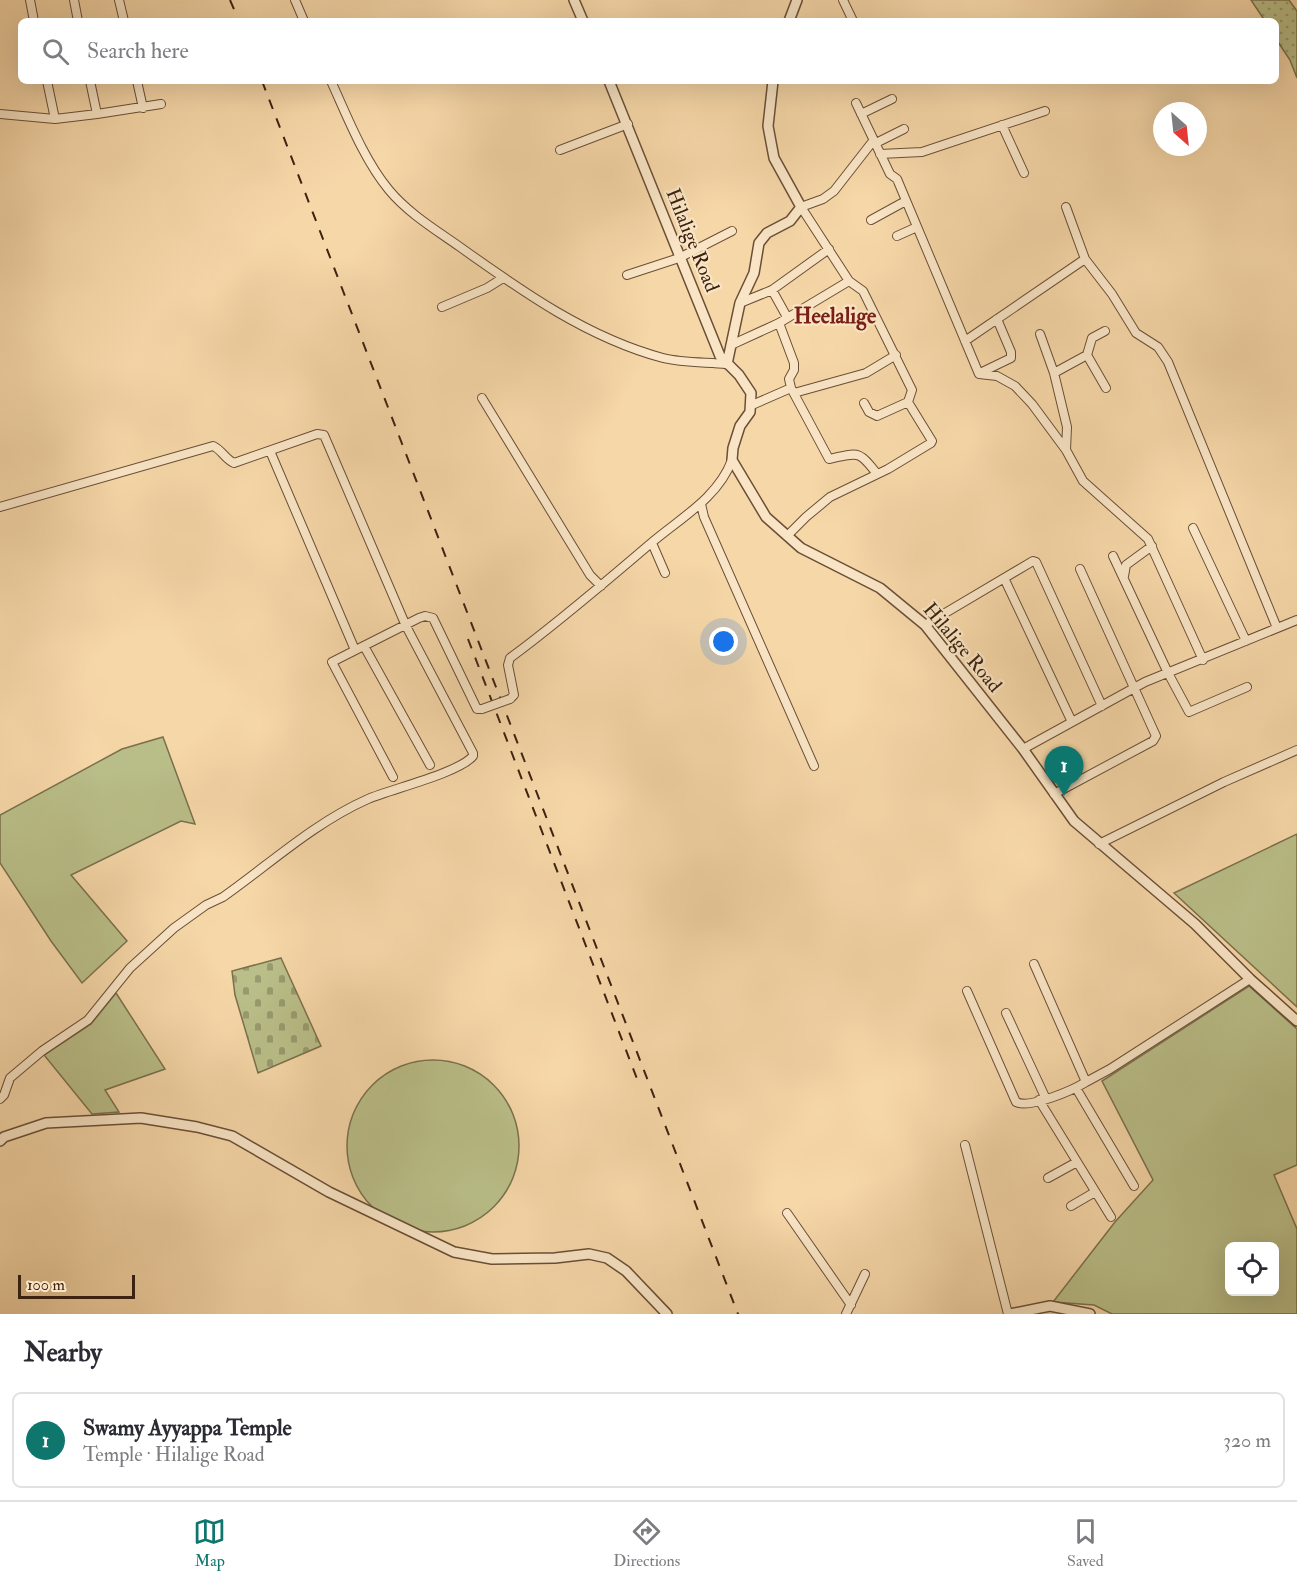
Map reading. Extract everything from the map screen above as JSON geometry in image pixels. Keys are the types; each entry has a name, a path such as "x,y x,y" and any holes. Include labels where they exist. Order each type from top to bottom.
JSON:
{"street":[{"path":"30,0 33,18"},
{"path":"74,0 77,18"},
{"path":"119,0 123,18"},
{"path":"295,0 303,18"},
{"path":"574,0 582,18"},
{"path":"790,18 797,0"},
{"path":"843,0 852,18"},
{"path":"48,84 56,118"},
{"path":"91,84 97,114"},
{"path":"138,84 143,108"},
{"path":"332,84 376,173 398,200 521,291 608,339 665,358 727,364 740,303 754,273 759,243 766,233 790,221 801,207 823,200 834,191 874,142 904,129"},
{"name":"Hilalige Road","path":"610,84 720,356 739,375 751,393 752,405"},
{"path":"773,84 768,126 774,158 801,207 849,281 863,291 912,390 908,402 877,416 869,412 864,403"},
{"path":"861,114 892,99"},
{"path":"856,103 890,174 897,179 979,374"},
{"path":"0,114 56,118 162,104"},
{"path":"880,154 922,152 1045,111"},
{"path":"560,150 628,124"},
{"path":"1002,125 1024,173"},
{"path":"872,220 902,203 907,203"},
{"path":"1066,207 1085,259 1112,294 1136,333 1158,347 1168,362 1277,628"},
{"path":"897,236 917,226"},
{"path":"627,275 679,258 732,231"},
{"path":"740,303 772,290 829,249"},
{"path":"965,341 1085,259"},
{"path":"442,307 487,288 503,278"},
{"path":"731,345 779,323 849,281"},
{"path":"772,290 787,317"},
{"path":"979,374 1011,358 1011,352 997,319"},
{"path":"779,323 794,363 794,370 789,379 792,390 829,459 858,454 863,456 877,474"},
{"path":"1105,331 1092,338 1087,356 1106,388"},
{"path":"1040,334 1054,373 1067,428 1065,450"},
{"path":"393,777 332,662 425,616 433,618 477,709 510,699 514,694 508,665 510,658 552,628 701,504 726,476 740,426 752,405 792,390 866,373 896,355"},
{"path":"1054,373 1087,356"},
{"path":"979,374 997,376 1015,386 1032,404 1065,450 1083,481 1148,539 1203,660"},
{"path":"482,398 590,575 601,586"},
{"path":"787,536 830,497 877,474 931,443 932,441 908,402"},
{"path":"0,507 213,446 219,449 226,459 234,463 317,434 324,435 406,626 473,753 471,759 436,776 369,799 334,815 224,897 206,905 174,928 129,969 88,1020 42,1051 10,1078 4,1095 0,1098"},
{"path":"270,452 355,650"},
{"name":"Hilalige Road","path":"732,460 766,517 801,548 880,588 926,625 1023,749 1074,821 1195,924 1250,979 1297,1021"},
{"path":"701,504 704,517 814,766"},
{"path":"1193,528 1246,641"},
{"path":"652,543 665,573"},
{"path":"1124,578 1126,565 1152,546"},
{"path":"1113,556 1168,673 1191,713 1247,687"},
{"path":"926,625 1033,561 1038,564 1102,706"},
{"path":"1054,794 1153,741 1156,736 1080,569"},
{"path":"1004,578 1072,722"},
{"path":"1023,749 1135,687 1297,620"},
{"path":"364,646 430,765"},
{"path":"1099,844 1297,750"},
{"path":"1034,964 1086,1082"},
{"path":"967,991 1016,1102 1022,1104 1076,1088 1110,1069 1250,979"},
{"path":"1006,1013 1043,1099 1077,1162 1111,1217"},
{"path":"1076,1088 1134,1186"},
{"path":"0,1141 4,1137 46,1123 141,1118 197,1127 232,1136 329,1192 454,1252 492,1259 555,1258 589,1254 607,1257 626,1270 667,1314"},
{"path":"965,1145 1009,1314 1050,1306 1090,1314"},
{"path":"1048,1178 1077,1162"},
{"path":"1071,1206 1095,1192"},
{"path":"787,1213 851,1305"},
{"path":"846,1314 865,1274"}],"green space":[{"path":"1251,0 1289,0 1297,11 1297,78 1290,60 1279,44 1279,18 1263,18"},
{"path":"163,737 195,824 181,821 71,875 127,941 82,983 51,941 0,863 0,815 122,749"},
{"path":"1297,834 1297,1007 1174,893"},
{"path":"281,958 321,1046 258,1073 235,995 232,971"},
{"path":"1249,986 1297,1029 1297,1165 1274,1175 1297,1229 1297,1314 1112,1314 1094,1305 1053,1302 1115,1222 1153,1180 1102,1081"},
{"path":"116,993 165,1069 105,1090 119,1112 92,1114 44,1055 91,1024"},
{"path":"433,1060 466,1067 494,1085 512,1113 519,1146 512,1179 494,1207 466,1225 433,1232 400,1225 372,1207 354,1179 347,1146 354,1113 372,1085 400,1067"}],"railway":[{"path":"230,0 238,18"},
{"path":"263,84 738,1314"},
{"path":"468,639 639,1084"}],"place":[{"name":"Swamy Ayyappa Temple","path":"1064,796"}],"district":[{"name":"Heelalige","path":"835,315"}]}
